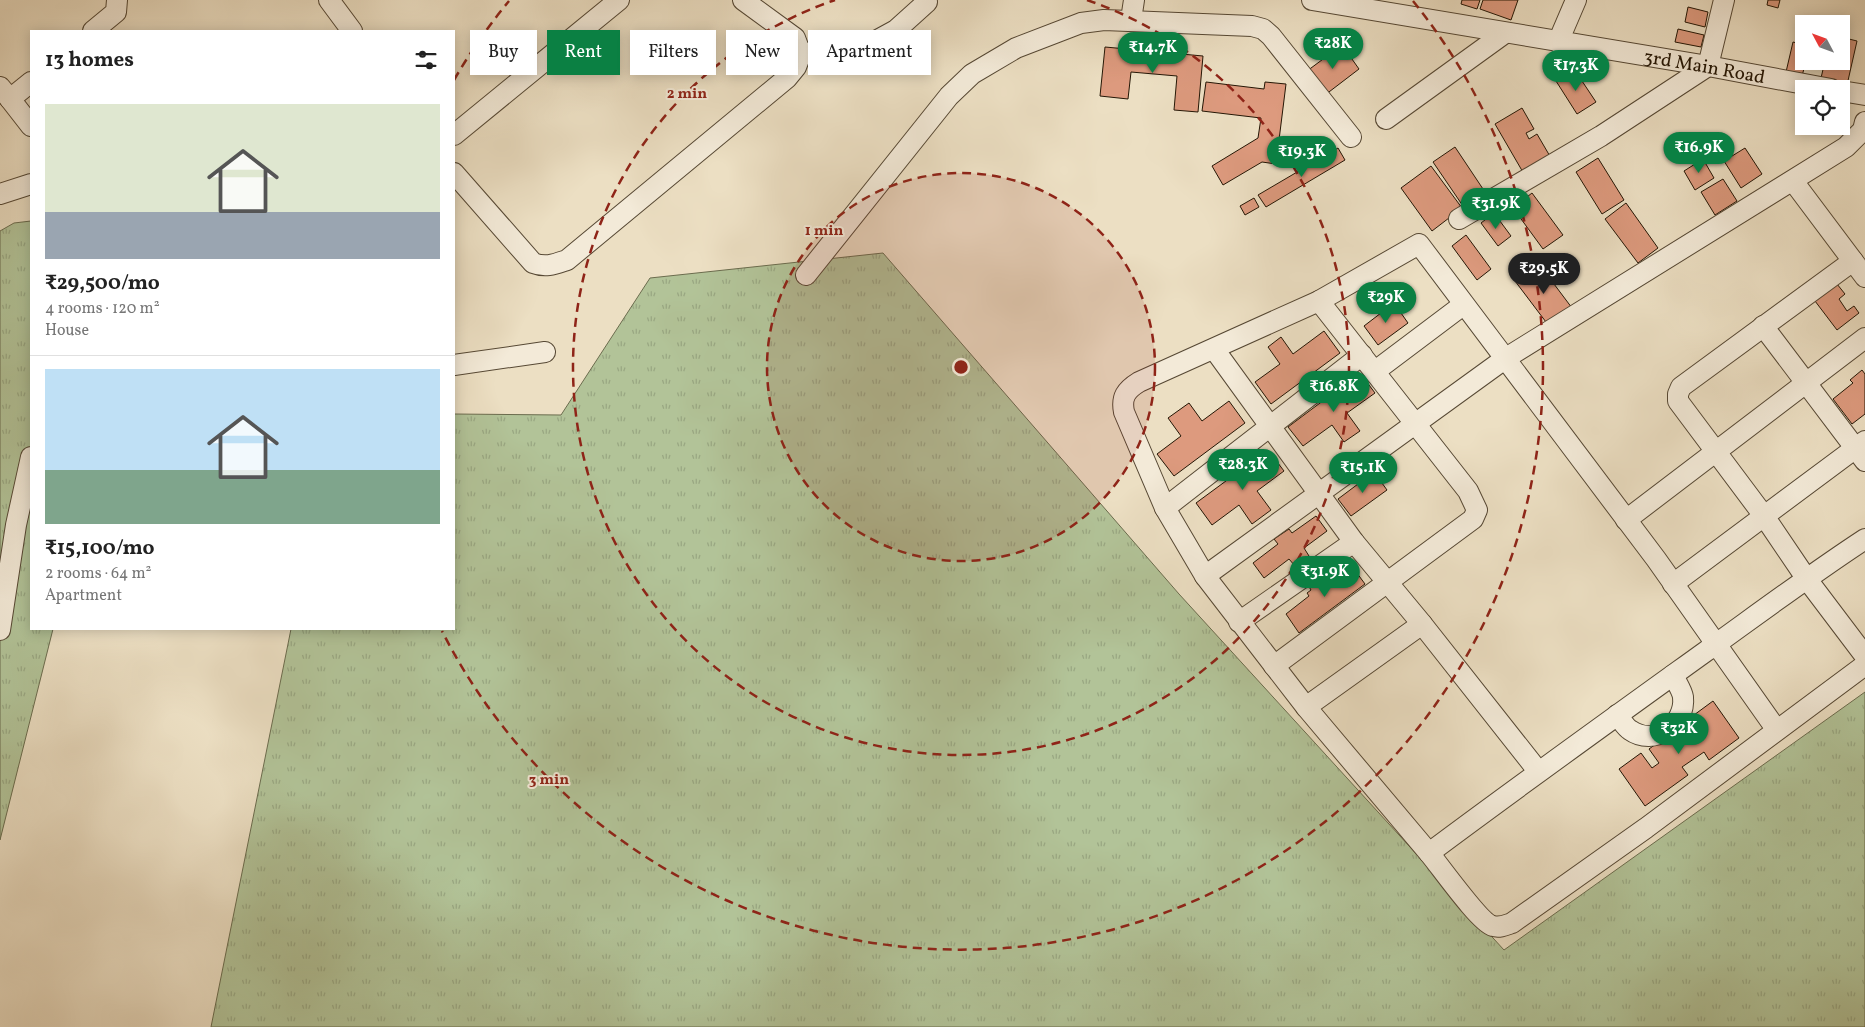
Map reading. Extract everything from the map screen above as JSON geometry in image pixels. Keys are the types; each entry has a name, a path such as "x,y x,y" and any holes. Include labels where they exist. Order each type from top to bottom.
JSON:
{"street":[{"path":"94,30 116,12 117,0"},
{"path":"329,0 351,30"},
{"path":"455,134 619,0"},
{"path":"455,174 533,263 550,266 567,260 787,78 796,67 801,54 795,38 743,0"},
{"path":"1130,20 1134,0"},
{"name":"3rd Main Road","path":"1312,0 1795,82"},
{"path":"1558,42 1576,0"},
{"path":"1459,219 1601,136 1708,66 1724,0"},
{"path":"801,54 874,42 896,30 927,2"},
{"path":"806,275 949,96 972,74 1016,48 1081,23 1104,20 1130,20 1252,26 1263,29 1271,36 1351,137"},
{"path":"1386,119 1505,33"},
{"path":"30,82 5,93 30,125"},
{"path":"1850,92 1865,95"},
{"path":"1205,576 1506,358 1846,147 1863,130 1865,122"},
{"path":"1793,181 1865,277"},
{"path":"0,194 30,184"},
{"path":"1776,729 1626,520 1506,358 1463,305 1418,244 1319,301 1139,382 1126,392 1123,398 1124,412 1165,508 1205,576 1306,707 1479,915 1491,926 1500,928 1512,923 1646,828 1776,729 1865,665"},
{"path":"1853,261 1681,387 1678,401 1865,656"},
{"path":"1274,666 1473,519 1478,510 1468,491 1319,301"},
{"path":"1374,372 1463,305"},
{"path":"1673,584 1764,516 1862,450 1763,326"},
{"path":"1626,520 1865,338"},
{"path":"1214,349 1354,542 1422,624 1538,771"},
{"path":"455,366 545,352"},
{"path":"1165,508 1362,355"},
{"path":"0,630 16,525 30,462"},
{"path":"1429,853 1538,771 1806,578 1865,539"},
{"path":"1239,622 1354,542"},
{"path":"1306,707 1422,624"},
{"path":"1618,715 1630,730 1644,735 1656,736 1669,730 1681,716 1683,696 1673,675"}],"green space":[{"path":"30,221 30,630 53,630 0,840 0,231 14,223"},
{"path":"883,253 1179,594 1504,950 1865,692 1865,1027 211,1027 291,630 455,630 455,414 561,415 650,278"}],"building":[{"path":"1462,0 1480,0 1477,9 1461,4"},
{"path":"1483,0 1518,0 1511,20 1480,9"},
{"path":"1768,0 1780,0 1778,8 1767,5"},
{"path":"1688,7 1708,12 1705,27 1685,22"},
{"path":"1678,29 1704,35 1701,47 1675,42"},
{"path":"1850,39 1857,41 1848,80 1821,78 1823,70 1850,70"},
{"path":"1793,42 1795,43 1795,70 1804,70 1802,76 1786,72"},
{"path":"1342,45 1359,69 1325,95 1307,71"},
{"path":"1105,47 1203,56 1198,112 1174,110 1177,76 1131,72 1128,99 1100,96"},
{"path":"1574,69 1596,102 1577,114 1556,81"},
{"path":"1206,82 1264,89 1265,82 1286,84 1276,164 1262,162 1223,185 1212,166 1258,138 1261,118 1202,111"},
{"path":"1522,108 1534,129 1526,133 1529,139 1537,134 1551,158 1524,174 1495,124"},
{"path":"1455,147 1487,195 1465,209 1433,162"},
{"path":"1338,148 1345,160 1266,207 1258,195"},
{"path":"1745,148 1762,174 1741,188 1724,161"},
{"path":"1598,158 1624,200 1602,214 1576,172"},
{"path":"1703,159 1714,178 1695,190 1684,171"},
{"path":"1431,166 1462,208 1432,231 1401,188"},
{"path":"1723,179 1737,201 1715,215 1701,192"},
{"path":"1532,193 1563,235 1543,249 1513,208"},
{"path":"1254,198 1259,207 1245,215 1240,206"},
{"path":"1626,203 1658,248 1638,263 1605,219"},
{"path":"1494,213 1511,236 1498,246 1481,223"},
{"path":"1466,235 1491,269 1477,280 1452,246"},
{"path":"1539,264 1572,308 1549,326 1515,281"},
{"path":"1837,284 1845,294 1839,299 1847,311 1854,306 1859,313 1837,330 1815,301"},
{"path":"1394,303 1408,323 1378,345 1364,326"},
{"path":"1324,331 1340,353 1271,404 1255,382 1280,364 1268,347 1281,337 1293,354"},
{"path":"1862,370 1865,374 1865,414 1852,424 1833,399 1853,383 1850,380"},
{"path":"1360,373 1375,393 1347,413 1360,431 1344,442 1332,425 1303,446 1288,427"},
{"path":"1229,401 1245,423 1174,476 1157,454 1181,436 1168,418 1189,403 1202,421"},
{"path":"1268,450 1284,471 1257,491 1271,510 1252,524 1239,505 1212,525 1196,503"},
{"path":"1374,472 1387,490 1351,516 1338,499"},
{"path":"1316,516 1327,531 1304,548 1309,556 1295,566 1289,559 1264,578 1253,563 1278,544 1274,539 1289,529 1292,533"},
{"path":"1351,565 1365,584 1299,633 1286,614 1309,596 1307,593 1311,590 1308,585 1318,577 1322,583 1325,580 1327,583"},
{"path":"1713,701 1739,738 1709,760 1704,752 1682,767 1688,775 1645,806 1619,769 1641,753 1652,768 1659,763 1649,749 1681,726 1689,737 1703,727 1694,715"}]}
